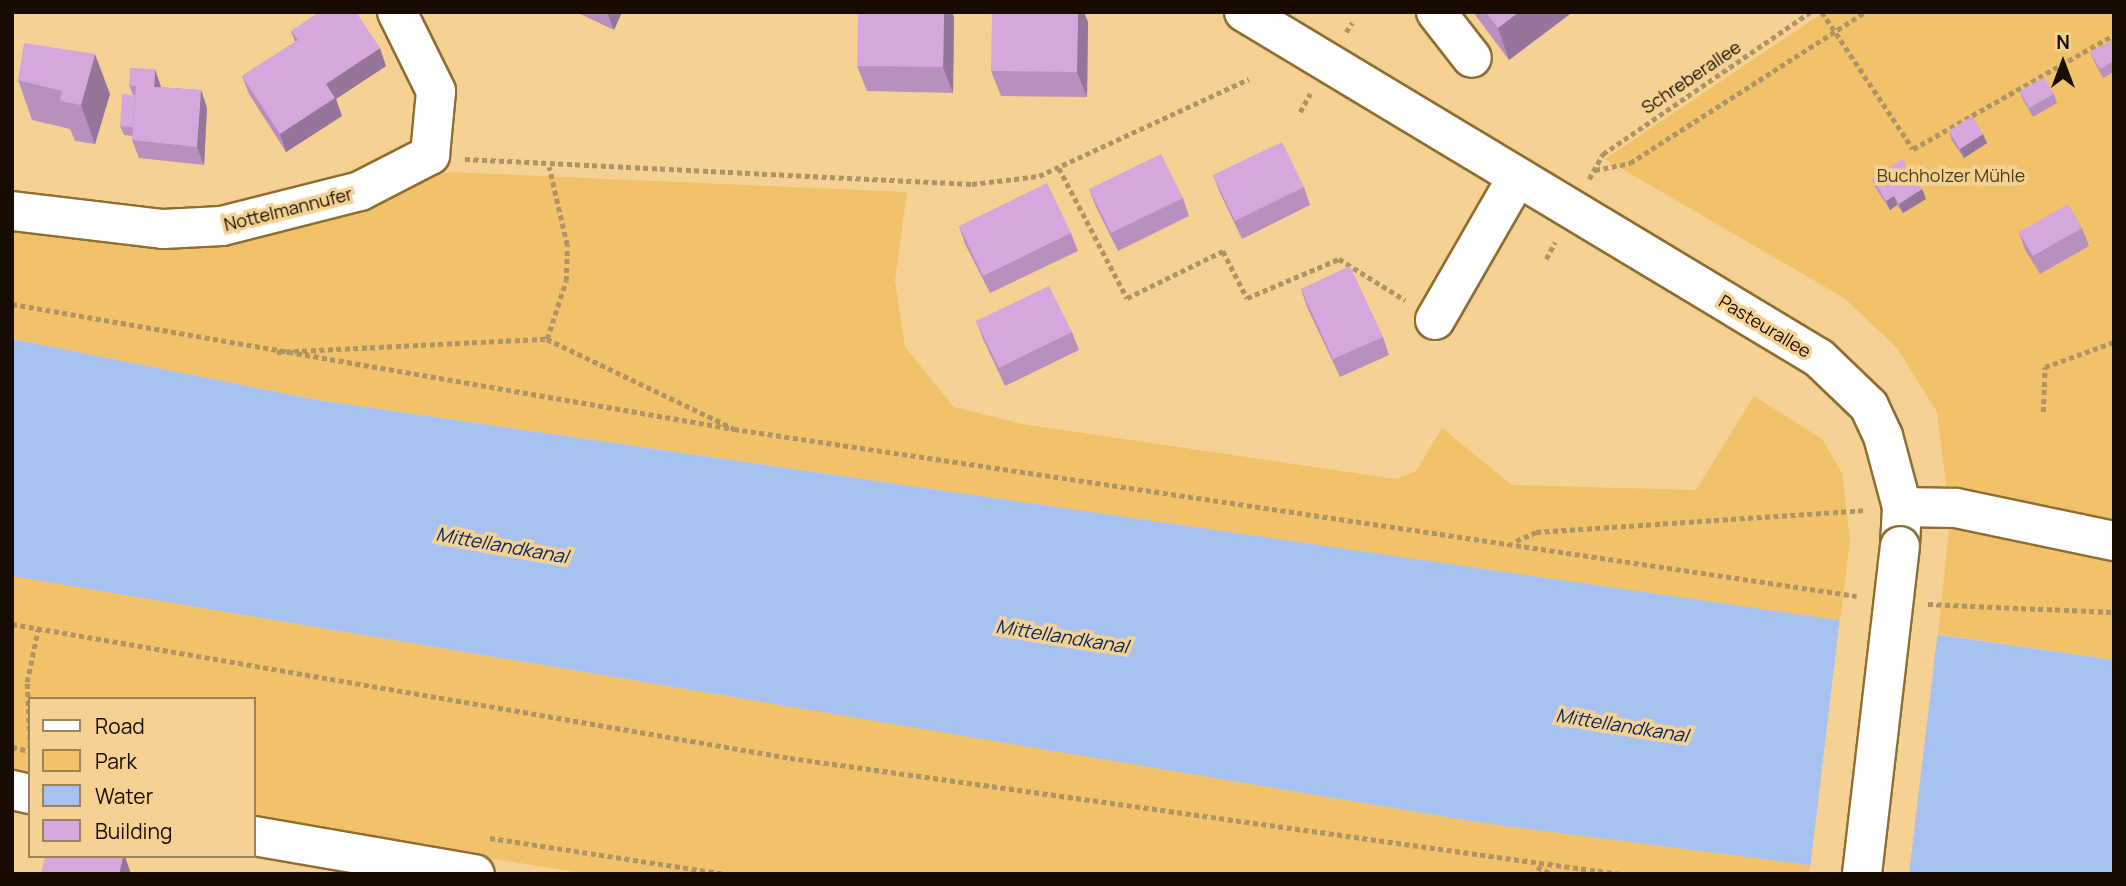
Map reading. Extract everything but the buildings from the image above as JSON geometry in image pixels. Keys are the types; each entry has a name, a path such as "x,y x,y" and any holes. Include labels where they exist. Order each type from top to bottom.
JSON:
{"street":[{"path":"397,12 436,91 430,155"},
{"path":"1436,12 1472,58"},
{"name":"Pasteurallee","path":"1255,15 1516,179 1819,358 1869,406 1896,468 1902,507 1900,546 1862,874"},
{"name":"Nottelmannufer","path":"12,211 163,229 222,226 360,191 430,155"},
{"path":"1435,320 1516,179"},
{"path":"1902,507 1956,508 2114,541"},
{"path":"256,836 475,874"}],"path":[{"name":"Schreberallee","path":"1810,12 1603,154 1595,170 1630,163 1835,32"},
{"path":"1822,12 1913,149 2114,35"},
{"path":"1835,32 1865,12"},
{"path":"430,155 549,167 972,184 1059,168 1249,79"},
{"path":"547,339 566,281 567,245 564,210 549,167"},
{"path":"1059,168 1127,298 1223,251 1247,298 1339,259 1435,320"},
{"path":"12,304 273,352 734,429 1515,541 1865,597"},
{"path":"273,352 547,339 734,429"},
{"path":"2043,412 2045,367 2114,342"},
{"path":"1515,541 1536,532 1902,507"},
{"path":"1916,603 2114,612"},
{"path":"12,624 790,758 1533,865 1620,874"},
{"path":"28,704 27,682 38,629"},
{"path":"1533,865 1552,874"}],"green space":[{"name":"Buchholzer Mühle","path":"1824,12 2114,12 2114,531 1947,494 1937,412 1897,348 1844,298 1605,159"},
{"path":"452,172 907,192 895,281 905,347 954,407 1022,424 1396,479 1416,471 1442,428 1512,485 1696,490 1754,396 1822,439 1842,473 1850,540 1840,621 317,400 12,339 12,227 226,243 285,230 364,205 422,177"},
{"path":"1950,520 2114,558 2114,660 1938,634"},
{"path":"12,576 1482,823 1810,865 1809,874 589,874 425,848 256,815 256,697 28,697 28,772 12,769"}],"water":[{"name":"Mittellandkanal","path":"12,339 317,400 2114,660 2114,874 1879,874 1482,823 12,576"}],"pier":[{"path":"1840,617 1938,630 1909,874 1810,869"}]}
